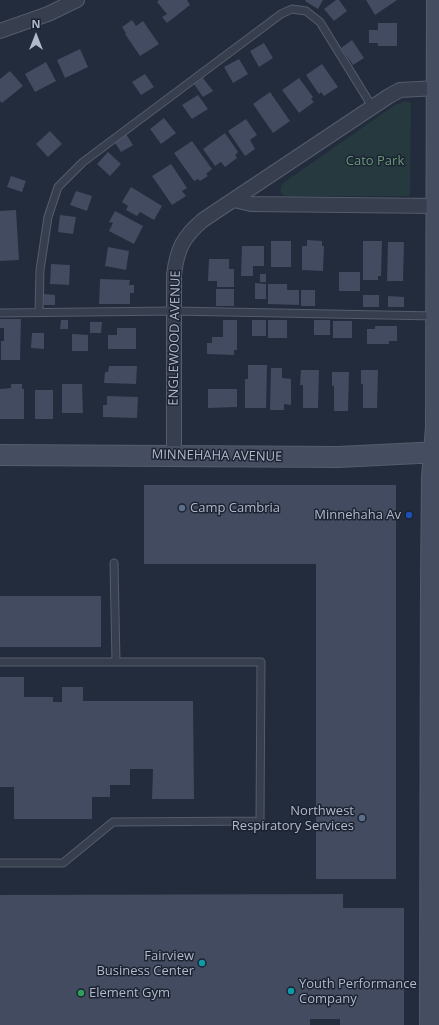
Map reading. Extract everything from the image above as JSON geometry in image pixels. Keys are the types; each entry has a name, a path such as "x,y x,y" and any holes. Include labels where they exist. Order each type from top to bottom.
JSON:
{"street":[{"path":"0,31 48,14 78,0"},
{"path":"430,1025 434,969 435,837 435,582 438,206 437,0"},
{"name":"ENGLEWOOD AVENUE","path":"174,455 174,275 177,256 182,243 192,230 234,200 400,90 438,98"},
{"path":"234,200 251,204 438,206"},
{"name":"MINNEHAHA AVENUE","path":"0,455 339,457 436,452"}],"lane":[{"path":"39,312 41,263 48,217 58,187 83,162 281,14 292,9 306,11 320,22 373,108"},
{"path":"0,314 39,312 437,310"},
{"path":"114,563 116,662"},
{"path":"0,662 261,662 260,821 113,822 63,863 0,863"}],"green space":[{"name":"Cato Park","path":"406,101 411,103 410,196 285,196 281,193 281,186 286,181 395,105"}],"building":[{"path":"159,0 187,0 190,5 167,23 162,17 167,14 157,2"},
{"path":"323,0 318,9 305,1"},
{"path":"336,0 339,0 347,11 334,21 324,9"},
{"path":"366,0 397,0 375,15"},
{"path":"132,20 136,26 143,21 159,44 140,56 122,27"},
{"path":"378,23 397,23 397,46 378,46 378,43 369,43 369,30 378,30"},
{"path":"352,40 364,58 353,65 341,48"},
{"path":"264,43 273,58 259,67 250,51"},
{"path":"80,49 88,67 65,78 57,60"},
{"path":"239,59 248,74 233,83 224,67"},
{"path":"46,62 56,81 35,92 25,74"},
{"path":"322,64 338,87 324,96 321,92 319,94 306,75"},
{"path":"10,71 23,86 2,103 0,101 0,79"},
{"path":"145,74 154,87 141,95 132,82"},
{"path":"203,78 213,91 203,97 194,84"},
{"path":"299,78 313,97 311,99 314,102 299,113 282,90"},
{"path":"270,92 290,121 273,133 253,104"},
{"path":"198,95 208,109 192,119 182,105"},
{"path":"164,118 176,133 161,144 150,129"},
{"path":"246,119 257,135 250,140 255,149 245,156 228,131"},
{"path":"50,131 62,144 48,157 36,144"},
{"path":"225,133 238,152 235,155 237,158 225,167 221,162 215,166 203,149"},
{"path":"126,134 133,145 121,152 114,141"},
{"path":"192,141 212,169 206,174 208,176 200,181 198,179 194,181 174,153"},
{"path":"108,152 121,164 110,176 97,164"},
{"path":"171,164 187,188 182,191 186,196 172,205 152,176"},
{"path":"11,176 26,181 22,192 7,187"},
{"path":"131,187 162,206 154,220 140,212 137,216 126,210 128,206 122,202"},
{"path":"76,191 92,196 87,211 70,205"},
{"path":"16,210 19,260 0,261 0,211"},
{"path":"115,211 143,226 134,244 109,231 113,223 109,222"},
{"path":"60,215 76,217 73,234 58,232"},
{"path":"307,240 322,241 322,246 324,246 323,271 302,270 302,246 307,246"},
{"path":"271,241 291,241 291,267 271,267"},
{"path":"363,241 382,241 381,276 378,276 378,280 363,280"},
{"path":"388,242 404,242 403,281 387,281"},
{"path":"242,246 264,246 264,266 253,266 253,276 241,276"},
{"path":"108,247 129,251 126,270 105,266"},
{"path":"209,259 229,259 229,269 234,269 234,287 217,287 217,281 208,281"},
{"path":"51,264 70,265 69,285 50,284"},
{"path":"339,272 360,272 360,291 339,291"},
{"path":"260,274 266,274 266,282 260,282"},
{"path":"100,279 130,280 129,285 134,285 134,293 130,293 130,304 99,304"},
{"path":"255,283 266,284 266,299 255,299"},
{"path":"268,284 287,284 287,290 299,290 299,305 268,304"},
{"path":"216,289 234,289 234,306 216,306"},
{"path":"301,290 315,290 315,306 301,306"},
{"path":"44,294 55,295 55,305 43,305"},
{"path":"363,295 379,295 379,307 363,307"},
{"path":"388,296 404,297 404,307 388,307"},
{"path":"0,319 21,319 20,360 1,360 1,341 4,341 4,328 0,328"},
{"path":"61,320 68,320 68,329 60,329"},
{"path":"223,320 237,320 237,350 234,350 234,355 207,354 207,343 212,343 212,337 223,337"},
{"path":"252,320 266,320 266,336 252,336"},
{"path":"268,320 287,320 287,338 268,338"},
{"path":"314,320 330,320 330,335 314,335"},
{"path":"333,321 352,321 352,338 333,338"},
{"path":"90,322 102,322 101,333 90,333"},
{"path":"375,326 397,326 397,341 389,341 389,344 367,344 367,329 375,329"},
{"path":"117,328 136,328 136,349 108,349 108,335 117,335"},
{"path":"32,333 44,333 44,349 31,348"},
{"path":"72,334 88,335 88,351 72,351"},
{"path":"248,365 267,365 266,408 245,408 245,379 248,379"},
{"path":"109,366 137,366 136,384 104,383 105,372 108,372"},
{"path":"271,368 282,368 282,378 291,379 291,405 284,404 284,410 270,410"},
{"path":"301,370 319,370 318,408 303,408 303,385 300,385"},
{"path":"361,370 378,370 377,408 363,408 363,384 361,384"},
{"path":"332,372 349,372 348,411 334,411 334,386 332,386"},
{"path":"11,384 22,384 22,389 24,389 24,419 0,419 0,389 11,388"},
{"path":"62,384 82,384 83,413 62,413"},
{"path":"208,389 237,389 237,407 208,408"},
{"path":"35,390 53,390 53,419 35,419"},
{"path":"107,396 138,397 137,418 103,417 103,405 107,405"},
{"path":"144,485 396,485 396,879 316,879 316,564 144,564"},
{"path":"0,596 101,596 101,647 0,647"},
{"path":"0,677 24,677 24,697 53,697 53,702 62,702 62,687 83,687 83,701 193,701 194,799 152,799 153,769 130,769 130,785 110,785 110,797 92,797 92,819 14,819 14,787 0,787"},
{"name":"Fairview Business Center","path":"343,894 343,908 404,908 404,1025 340,1025 340,1019 310,1019 310,1025 0,1025 0,895"}],"place":[{"name":"Camp Cambria","path":"182,508"},
{"name":"Minnehaha Av","path":"409,515"},
{"name":"Northwest Respiratory Services","path":"362,818"},
{"name":"Fairview Business Center","path":"202,963"},
{"name":"Youth Performance Company","path":"291,991"},
{"name":"Element Gym","path":"81,993"}]}
